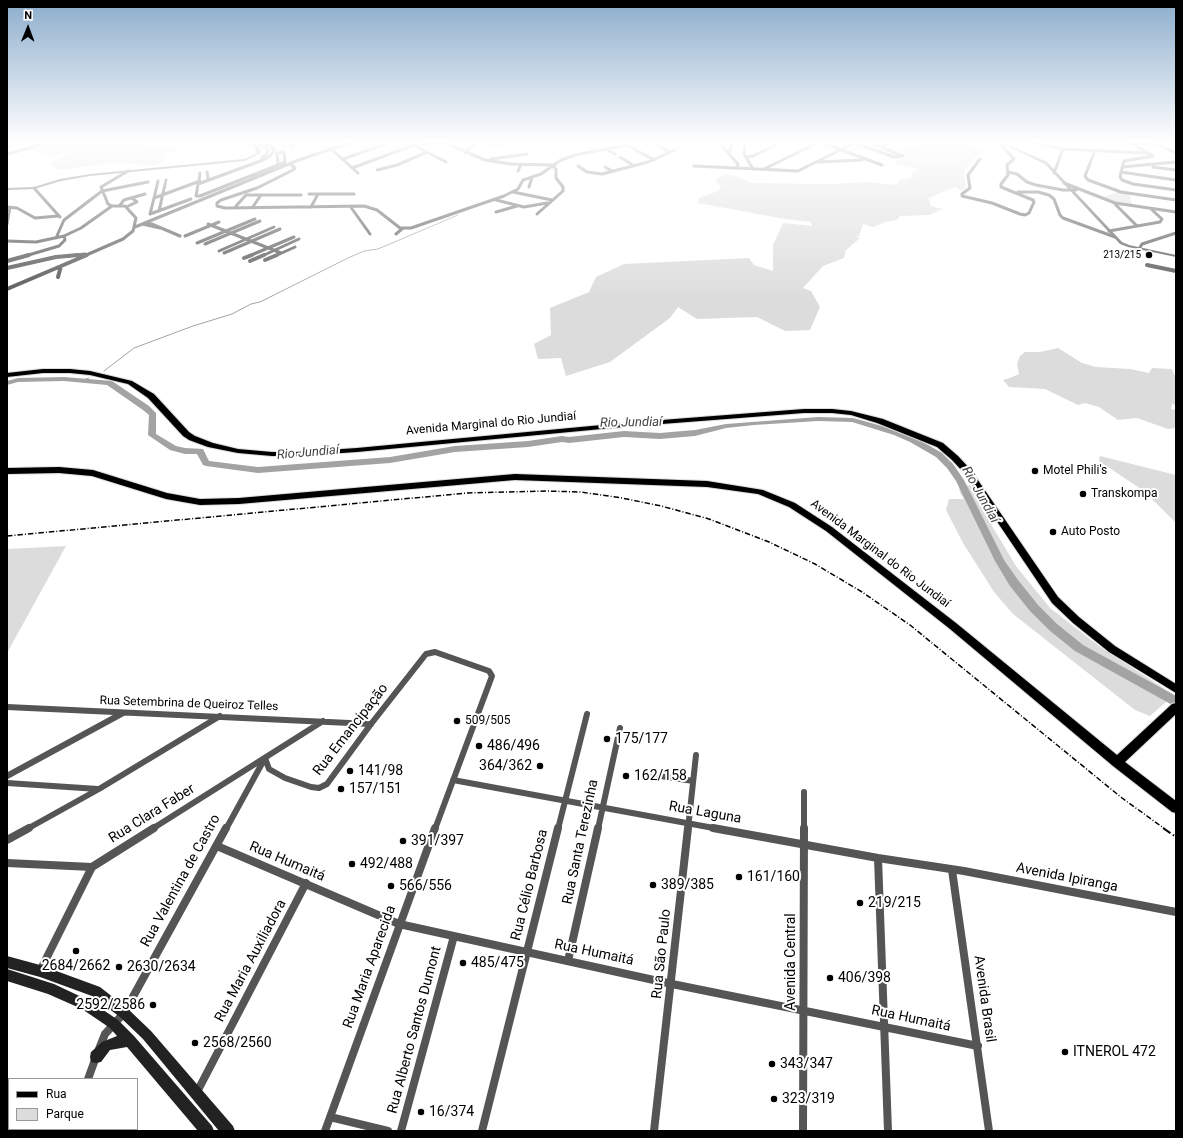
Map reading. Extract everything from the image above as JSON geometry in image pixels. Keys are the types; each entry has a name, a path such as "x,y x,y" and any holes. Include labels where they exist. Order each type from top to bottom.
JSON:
{"main road":[{"name":"Avenida Marginal do Rio Jundiaí","path":"7,375 43,371 70,371 90,373 130,382 151,396 186,434 192,438 211,445 272,454 357,450 586,428 788,412 832,410 851,413 880,421 914,434 940,446 955,458 968,472 991,504 1055,600 1076,620 1112,648 1176,689"},
{"name":"Avenida Marginal do Rio Jundiaí","path":"7,471 59,470 93,473 166,496 200,502 239,501 515,477 707,484 760,492 792,505 829,529 953,626 1116,762 1176,808"},
{"path":"1116,762 1175,708"},
{"path":"7,962 40,971 96,991 124,1013 147,1035 228,1131"},
{"path":"7,975 27,980 86,1005 114,1024 130,1040 207,1131"},
{"path":"96,1057 106,1046 112,1043 130,1040"}],"street":[{"path":"40,195 58,216 64,220"},
{"path":"56,238 64,220 97,195"},
{"path":"104,195 108,204 112,206"},
{"path":"120,205 124,200 141,195"},
{"path":"163,195 154,198 150,214 191,199"},
{"path":"160,211 163,195"},
{"path":"135,226 213,195"},
{"path":"234,195 217,203 218,207 252,208 364,206 374,208 396,226 403,228 411,228 506,195"},
{"path":"236,206 244,196 258,195"},
{"path":"252,208 260,195"},
{"path":"286,200 289,195"},
{"path":"311,206 317,195"},
{"path":"528,195 552,200"},
{"path":"537,214 548,203 559,195"},
{"path":"961,195 969,199 990,203 1025,215 1029,212 1034,200 1025,195"},
{"path":"1049,195 1054,199 1060,215 1063,218 1115,237"},
{"path":"1076,195 1124,245 1176,256"},
{"path":"1093,195 1115,203 1176,212"},
{"path":"1140,195 1175,201"},
{"path":"126,207 137,202 132,198"},
{"path":"495,200 532,211 541,210"},
{"path":"496,212 548,203"},
{"path":"1115,203 1137,226"},
{"path":"7,241 36,242 64,236 81,228 112,206 120,205 126,207 135,216 136,221 135,226 127,237 7,289"},
{"path":"350,206 370,234"},
{"path":"7,223 8,207 17,208 35,218 58,216"},
{"path":"1109,231 1161,221 1162,219 1151,208"},
{"path":"197,243 255,219"},
{"path":"136,221 160,226 160,228 180,236 178,238 182,238 219,222"},
{"path":"205,244 260,221"},
{"path":"144,223 154,228 160,228"},
{"path":"208,224 227,230 281,253"},
{"path":"219,251 274,228"},
{"path":"396,234 403,228"},
{"path":"224,253 280,229"},
{"path":"1139,249 1142,244 1176,233"},
{"path":"7,261 58,246 65,240 64,236"},
{"path":"244,258 294,237"},
{"path":"250,261 300,239"},
{"path":"265,260 295,247"},
{"path":"7,268 56,257 79,257"},
{"path":"1147,265 1176,271"},
{"path":"58,278 61,266"},
{"name":"Rua Maria Aparecida","path":"325,1131 399,924 492,676 489,671 435,652 428,653"},
{"name":"Rua Emancipação","path":"265,758 269,770 285,778 311,787 319,788 327,784 423,656 428,653"},
{"name":"Rua Setembrina de Queiroz Telles","path":"7,707 371,724"},
{"path":"7,776 123,713"},
{"name":"Rua Célio Barbosa","path":"482,1131 587,714"},
{"path":"7,840 99,789 220,716"},
{"name":"Rua Clara Faber","path":"92,867 323,721"},
{"name":"Rua Santa Terezinha","path":"568,961 620,728"},
{"name":"Rua São Paulo","path":"654,1131 672,984 696,755"},
{"name":"Rua Valentina de Castro","path":"88,1078 105,1034 124,1013 265,758"},
{"path":"648,774 693,781"},
{"name":"Rua Laguna","path":"454,780 878,858 952,870"},
{"path":"7,783 99,789"},
{"name":"Avenida Central","path":"804,792 804,1131"},
{"name":"Rua Humaitá","path":"217,846 399,924 804,1012 883,1026 978,1046"},
{"path":"878,858 888,1131"},
{"path":"7,863 92,867 40,971"},
{"name":"Avenida Ipiranga","path":"952,870 1176,912"},
{"name":"Avenida Brasil","path":"952,870 989,1131"},
{"name":"Rua Maria Auxiliadora","path":"196,1093 306,883"},
{"name":"Rua Alberto Santos Dumont","path":"401,1131 454,936"},
{"path":"330,1117 388,1131"}],"green space":[{"path":"707,195 935,195 928,198 931,206 943,209 929,215 900,216 897,220 885,222 873,227 863,224 859,236 856,237 860,238 846,250 844,258 823,266 803,288 811,291 820,307 810,330 785,331 757,317 697,319 678,307 670,318 610,362 566,376 561,358 538,359 534,344 551,335 550,308 589,292 596,277 624,264 749,258 754,265 773,271 773,245 783,223 812,226 811,222 785,219 698,203 699,198"},
{"path":"1109,195 1130,195 1132,205 1115,203 1101,198"},
{"path":"1058,348 1082,363 1096,367 1130,369 1149,373 1152,368 1172,369 1176,379 1176,405 1172,404 1171,409 1176,410 1176,428 1168,429 1137,418 1118,420 1099,407 1085,403 1078,405 1045,389 1009,387 1003,380 1019,374 1017,364 1020,356 1025,352 1040,352"},
{"path":"1100,456 1176,475 1176,523 1144,491 1099,461"},
{"path":"969,485 973,487 978,501 1016,566 1050,608 1099,646 1174,695 1150,716 1135,710 1013,614 994,592 963,543 946,510 949,499 964,499 960,493 959,487"},
{"path":"66,546 7,653 7,549"}],"waterway":[{"path":"104,371 134,348 193,326 232,314 251,304 260,302 348,258 364,251 378,249 458,215"},
{"name":"Rio Jundiaí","path":"83,380 89,378"},
{"name":"Rio Jundiaí","path":"7,383 18,380 64,379 109,383 146,408 153,415 152,435 173,448 185,451 200,451 206,463 258,470 390,460 455,449 528,444 562,439 569,440 624,434 660,436 695,433 726,426 754,423 818,419 853,420 897,433 913,440 939,455 950,466 960,480 1000,561 1014,583 1034,608 1053,627 1079,648 1176,702"}],"railway":[{"path":"7,536 467,493 546,491 580,492 622,498 661,506 709,519 769,542 815,564 862,592 910,625 1122,798 1165,829"},
{"path":"1163,828 1176,837"}],"place":[{"name":"213/215","path":"1149,255"},
{"name":"Motel Phili's","path":"1035,471"},
{"name":"Transkompa","path":"1083,494"},
{"name":"Auto Posto","path":"1053,532"},
{"name":"509/505","path":"457,721"},
{"name":"175/177","path":"607,739"},
{"name":"486/496","path":"479,746"},
{"name":"364/362","path":"540,766"},
{"name":"141/98","path":"350,771"},
{"name":"162/158","path":"626,776"},
{"name":"157/151","path":"341,789"},
{"name":"391/397","path":"403,841"},
{"name":"492/488","path":"352,864"},
{"name":"161/160","path":"739,877"},
{"name":"389/385","path":"653,885"},
{"name":"566/556","path":"391,886"},
{"name":"219/215","path":"860,903"},
{"name":"2684/2662","path":"76,951"},
{"name":"485/475","path":"463,963"},
{"name":"2630/2634","path":"119,967"},
{"name":"406/398","path":"830,978"},
{"name":"2592/2586","path":"153,1005"},
{"name":"2568/2560","path":"195,1043"},
{"name":"ITNEROL 472","path":"1065,1052"},
{"name":"343/347","path":"772,1064"},
{"name":"323/319","path":"774,1099"},
{"name":"16/374","path":"421,1112"}]}
